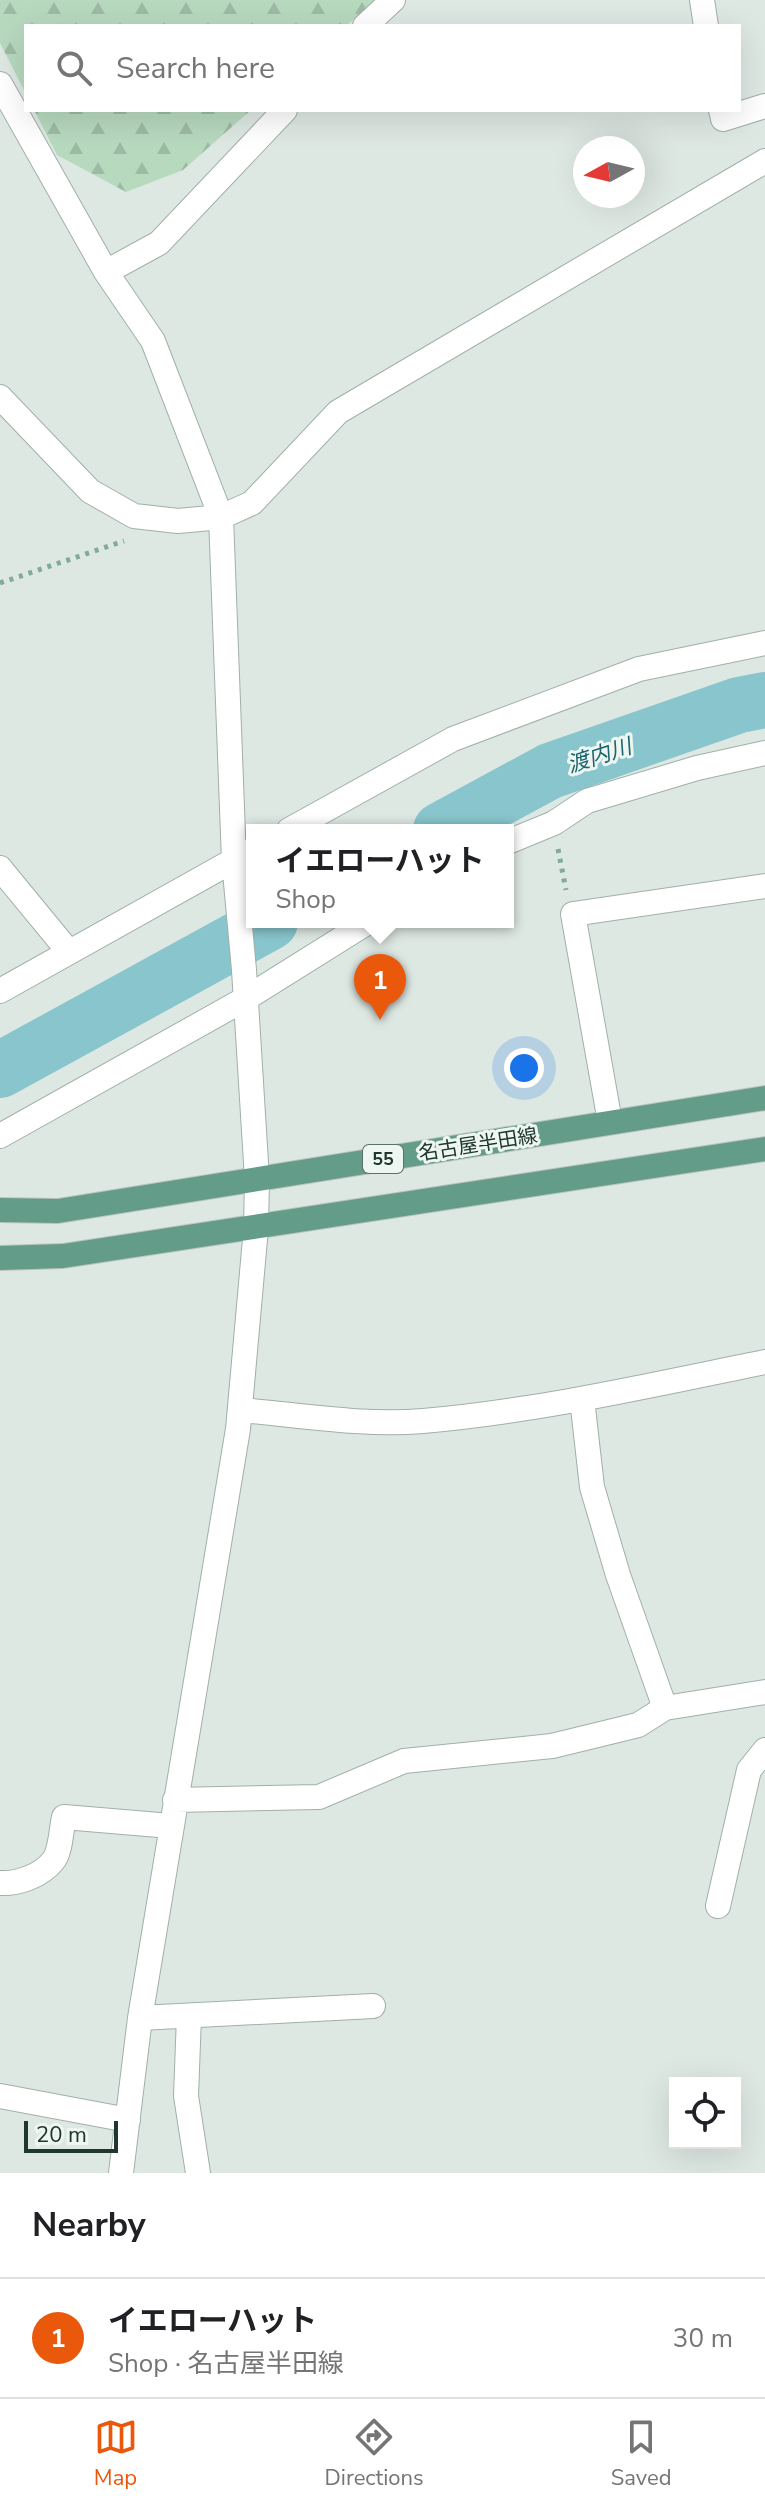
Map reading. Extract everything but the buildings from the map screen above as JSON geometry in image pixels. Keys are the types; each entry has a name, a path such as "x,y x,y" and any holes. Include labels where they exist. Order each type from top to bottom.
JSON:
{"main road":[{"name":"名古屋半田線","path":"0,1210 58,1211 765,1098"},
{"path":"0,1258 63,1256 765,1149"}],"street":[{"path":"367,24 393,0"},
{"path":"702,0 706,24"},
{"path":"0,84 106,272 153,341 221,517 257,1179 256,1228 241,1410 140,2018 121,2173"},
{"path":"721,112 723,119 765,106"},
{"path":"106,272 159,243 283,112"},
{"path":"0,397 90,491 134,516 178,521 221,517 252,503 338,412 765,161"},
{"path":"300,824 453,739 639,669 765,643"},
{"path":"514,840 554,823 587,801 697,768 765,753"},
{"path":"0,991 69,952 241,865"},
{"path":"0,868 69,952"},
{"path":"610,1122 573,914 765,886"},
{"path":"0,1136 245,999 358,928"},
{"path":"241,1410 366,1421 421,1421 582,1399 765,1362"},
{"path":"582,1399 592,1487 618,1575 665,1708"},
{"path":"175,1800 319,1797 404,1761 552,1746 638,1725 665,1708 765,1692"},
{"path":"718,1906 749,1770 765,1750"},
{"path":"0,1883 15,1884 54,1861 64,1817 171,1826"},
{"path":"140,2018 373,2006"},
{"path":"189,2016 186,2096 198,2173"},
{"path":"0,2096 128,2120"}],"path":[{"path":"0,583 143,535 155,518"},
{"path":"554,823 573,914"}],"green space":[{"path":"0,0 376,0 348,24 24,24 24,90 0,43"},
{"path":"35,112 249,112 183,170 126,192 57,155"}],"waterway":[{"name":"渡内川","path":"452,824 550,771 739,705 765,700"},
{"name":"渡内川","path":"0,1070 259,928"}],"place":[{"name":"イエローハット","path":"380,1020"}]}
